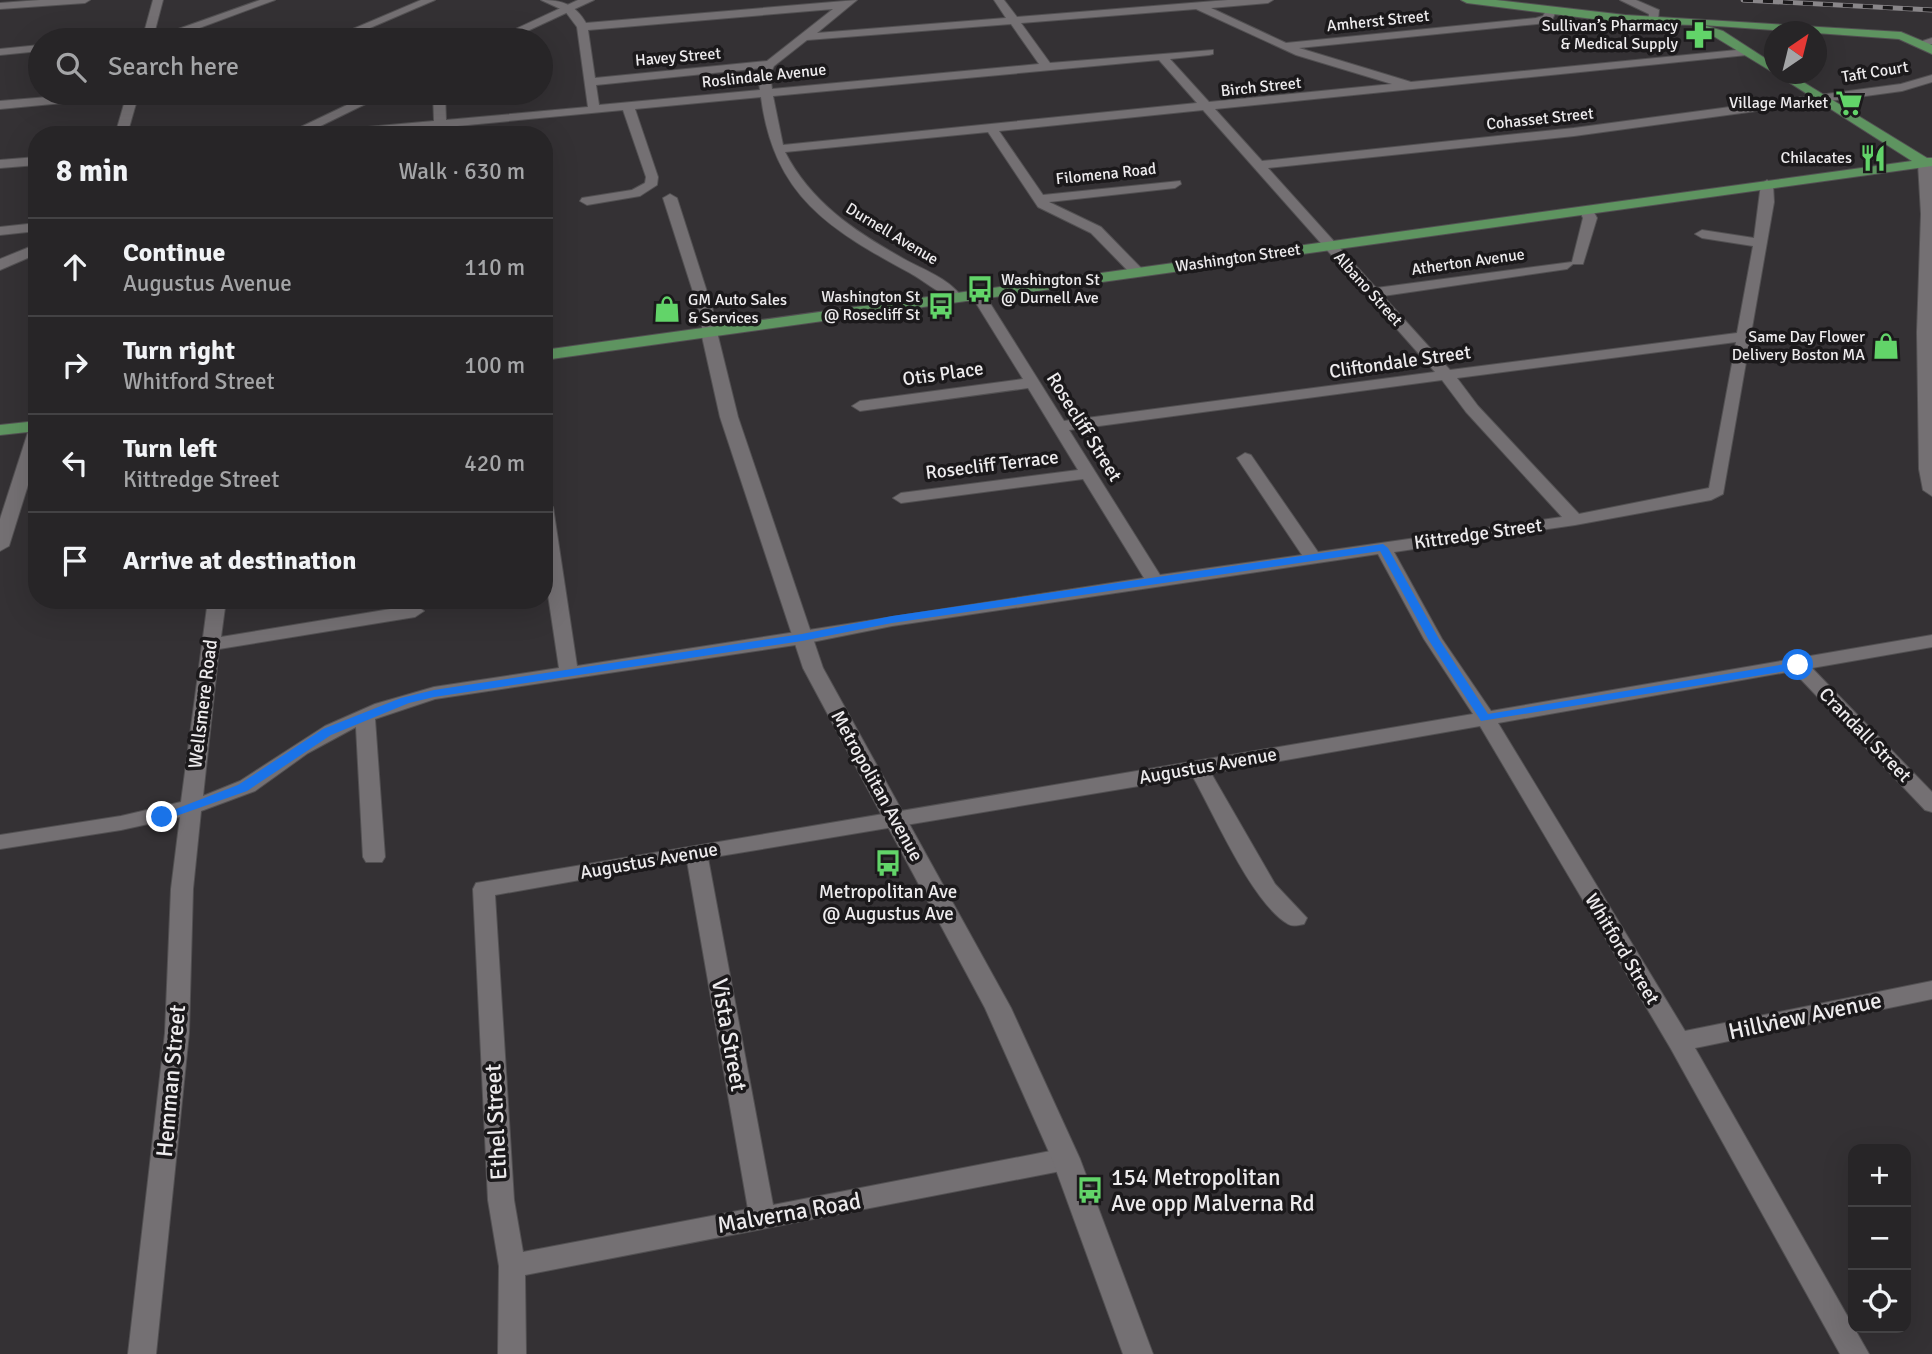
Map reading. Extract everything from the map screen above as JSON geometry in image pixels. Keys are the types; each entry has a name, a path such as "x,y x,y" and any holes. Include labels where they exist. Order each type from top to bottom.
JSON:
{"main road":[{"path":"1467,0 1632,20 1651,15 1743,26 1901,36 1926,43 1932,50"},
{"path":"1651,15 1719,34 1764,63"},
{"path":"1719,34 1721,28 1743,26"},
{"path":"1799,84 1930,162"},
{"name":"Washington Street","path":"553,354 1930,162"},
{"path":"0,430 28,428"}],"street":[{"path":"0,6 85,0"},
{"path":"150,28 158,0"},
{"path":"192,28 270,0"},
{"path":"362,28 430,0"},
{"path":"546,0 572,7 582,27 594,109"},
{"path":"525,28 588,0"},
{"path":"999,0 1046,67"},
{"path":"807,37 1014,21 1194,3 1268,0"},
{"path":"1624,0 1651,15"},
{"path":"1624,0 1632,20"},
{"path":"582,27 849,3"},
{"path":"770,64 849,3"},
{"path":"1194,3 1225,20 1286,46 1356,71 1418,87"},
{"name":"Amherst Street","path":"1286,46 1542,20 1550,17 1551,11"},
{"path":"0,52 28,49"},
{"name":"Roslindale Avenue","path":"470,126 594,109 1209,52"},
{"name":"Birch Street","path":"778,149 1210,108 1747,52"},
{"name":"Albano Street","path":"1162,57 1447,376 1472,409 1575,520"},
{"name":"Havey Street","path":"588,82 770,64"},
{"name":"Durnell Avenue","path":"770,64 764,74 767,94 778,149 788,172 810,198 843,228 947,288 956,297"},
{"name":"Taft Court","path":"1823,98 1902,87 1932,78"},
{"name":"Cohasset Street","path":"1261,165 1574,132 1823,98"},
{"path":"0,104 28,102"},
{"path":"124,126 130,105"},
{"path":"310,126 356,105"},
{"path":"440,105 441,126"},
{"path":"587,201 635,193 651,185 652,177 628,107"},
{"path":"992,129 1050,210 1096,230 1137,272"},
{"path":"0,164 28,162"},
{"path":"1930,162 1931,231 1925,314 1928,470 1932,490"},
{"name":"Filomena Road","path":"1040,199 1175,184"},
{"name":"Kittredge Street","path":"0,842 162,817 191,808 242,788 327,732 365,716 434,694 802,638 892,620 1312,556 1575,520 1715,493 1768,202 1767,184"},
{"name":"Metropolitan Avenue","path":"670,198 709,320 709,332 729,417 813,668 998,1008 1066,1159 1138,1354"},
{"name":"Atherton Avenue","path":"1373,293 1573,263 1590,218 1586,210"},
{"path":"0,231 28,228"},
{"path":"1702,234 1760,243"},
{"path":"0,265 28,252"},
{"name":"Rosecliff Street","path":"978,295 1155,580"},
{"name":"Cliftondale Street","path":"1060,426 1745,336"},
{"name":"Otis Place","path":"860,406 1031,383"},
{"path":"0,546 28,456"},
{"path":"1245,458 1312,556"},
{"name":"Rosecliff Terrace","path":"901,498 1089,473"},
{"name":"Whitford Street","path":"1383,548 1433,639 1485,718 1679,1042 1855,1354"},
{"path":"553,567 569,674"},
{"name":"Wellsmere Road","path":"191,808 216,609"},
{"path":"211,644 415,611"},
{"name":"Augustus Avenue","path":"484,889 894,818 1030,798 1932,641"},
{"name":"Crandall Street","path":"1798,665 1932,805"},
{"path":"365,716 374,857"},
{"path":"1198,768 1267,890 1296,918"},
{"name":"Hemman Street","path":"142,1354 177,1033 182,889 191,808"},
{"name":"Vista Street","path":"696,853 762,1217"},
{"name":"Ethel Street","path":"484,889 501,1200 512,1266 512,1354"},
{"name":"Hillview Avenue","path":"1679,1042 1932,990"},
{"name":"Malverna Road","path":"512,1266 1066,1159"}],"railway":[{"path":"1743,0 1932,10"}],"place":[{"name":"Sullivan’s Pharmacy & Medical Supply","path":"1699,35"},
{"name":"Village Market","path":"1849,103"},
{"name":"Chilacates","path":"1873,158"},
{"name":"Washington St @ Durnell Ave","path":"980,289"},
{"name":"Washington St @ Rosecliff St","path":"941,306"},
{"name":"GM Auto Sales & Services","path":"667,309"},
{"name":"Same Day Flower Delivery Boston MA","path":"1886,346"},
{"name":"Metropolitan Ave @ Augustus Ave","path":"888,863"},
{"name":"154 Metropolitan Ave opp Malverna Rd","path":"1090,1190"}],"route":[{"path":"162,817 242,788 327,732 405,701 434,694 802,638 892,620 1312,556 1383,548 1433,639 1485,718 1798,665"}]}
